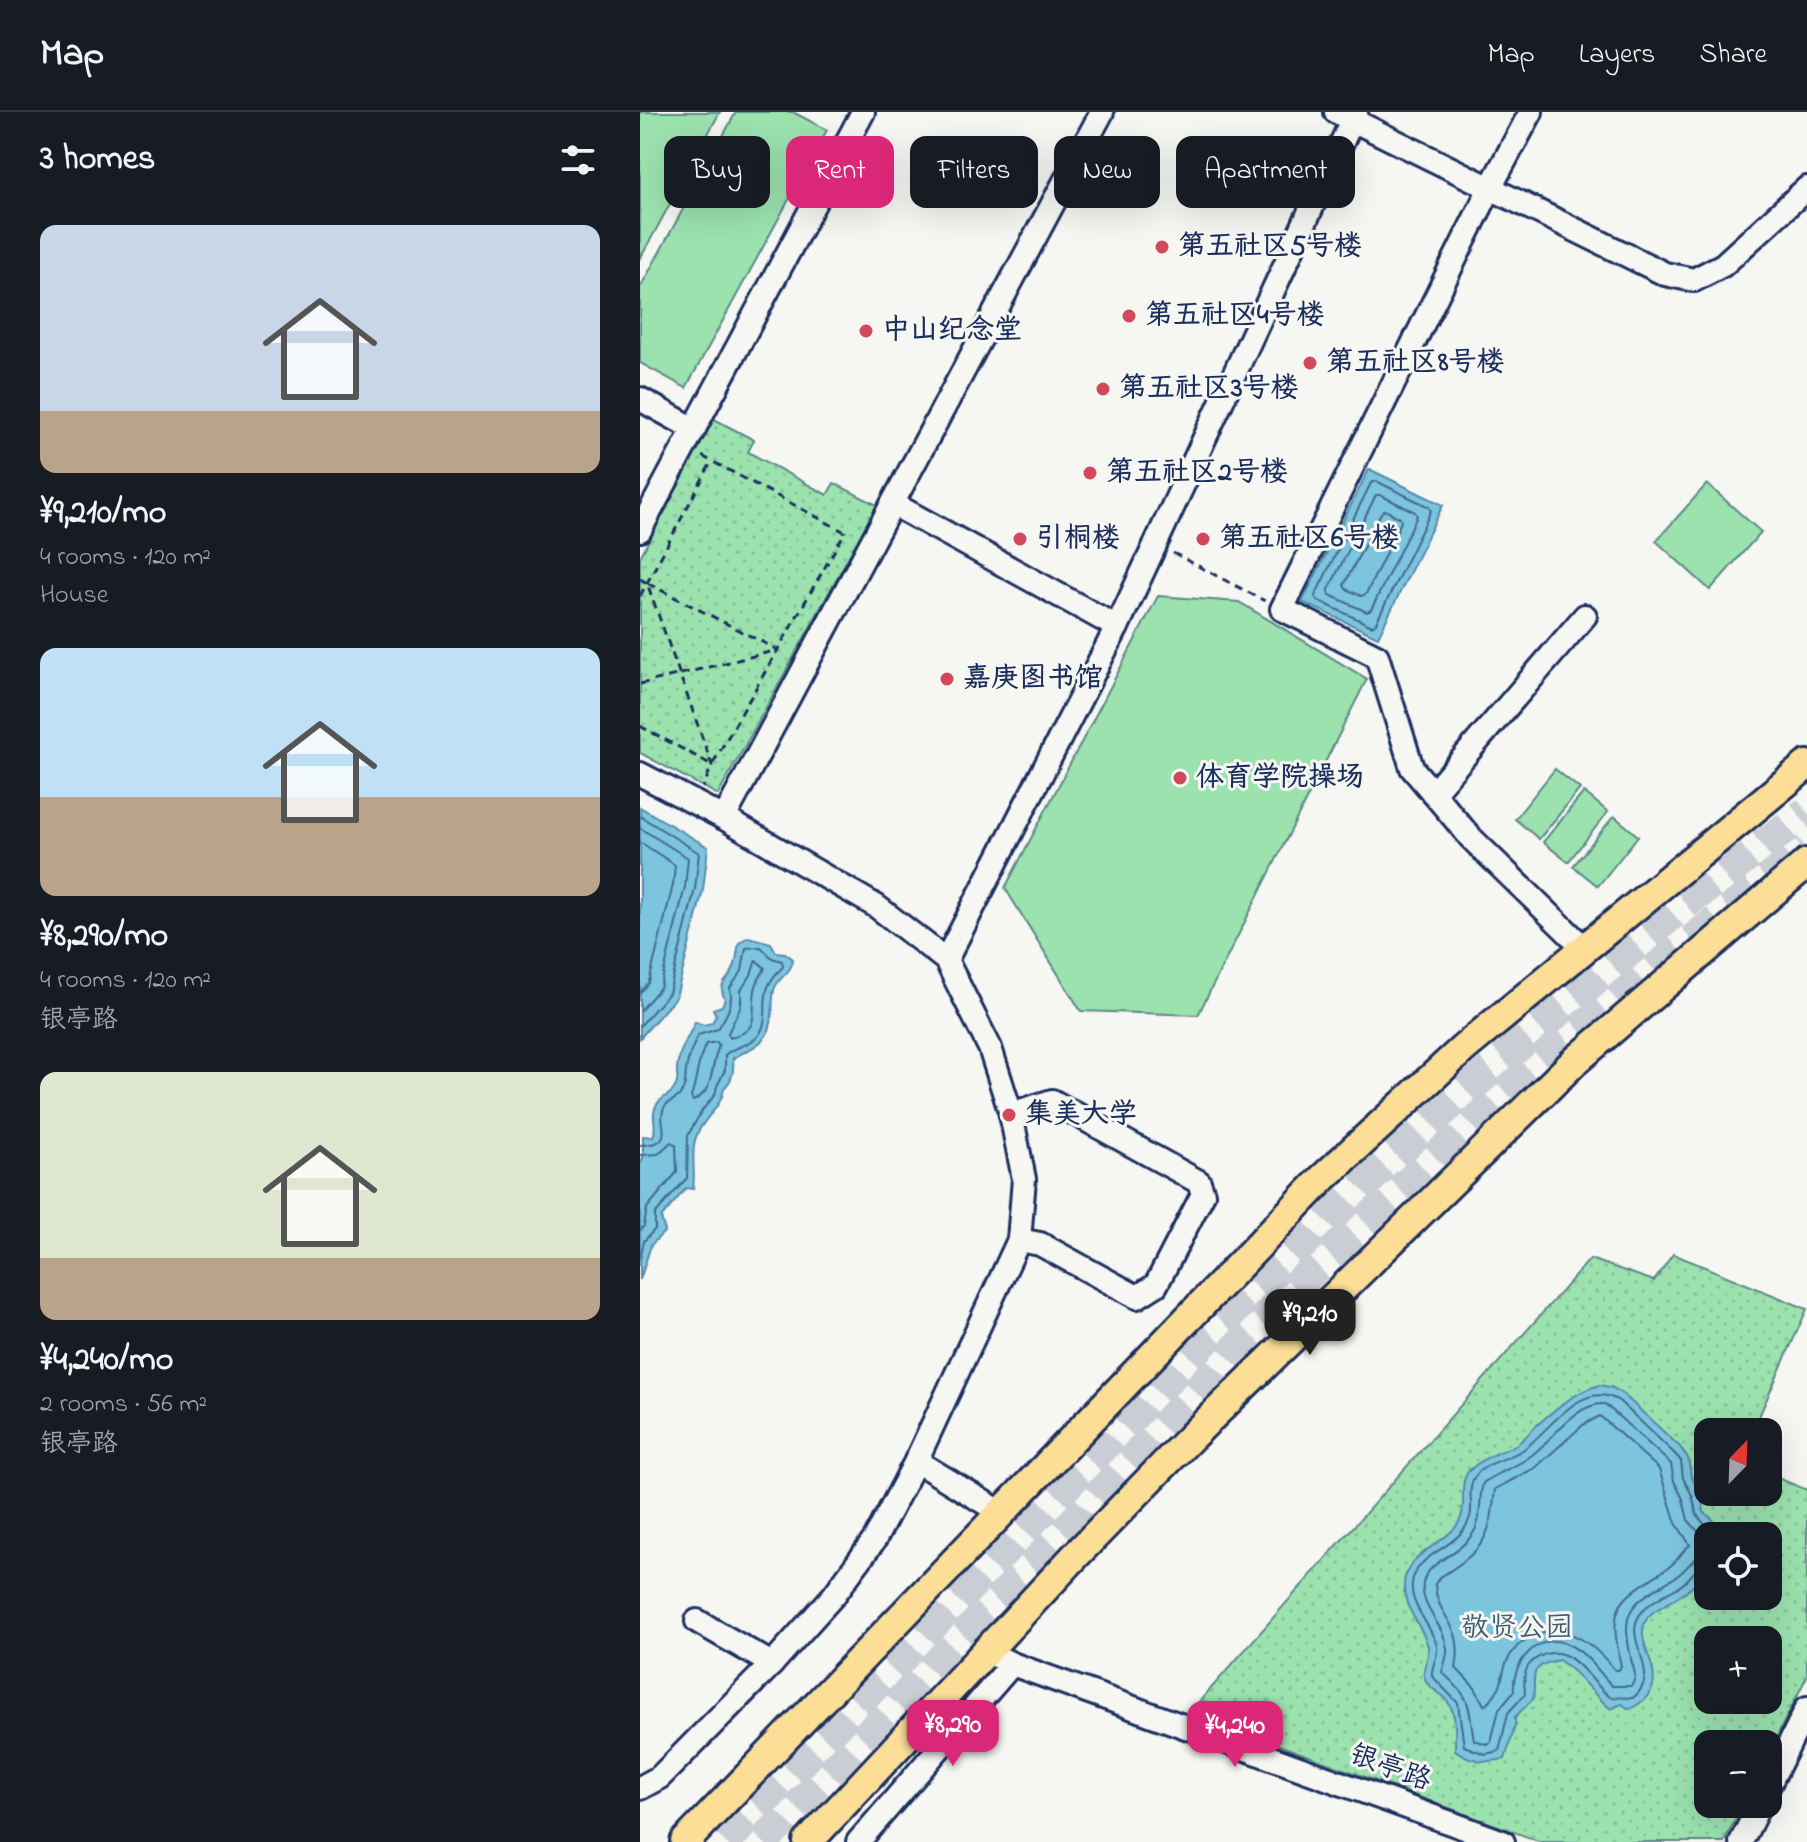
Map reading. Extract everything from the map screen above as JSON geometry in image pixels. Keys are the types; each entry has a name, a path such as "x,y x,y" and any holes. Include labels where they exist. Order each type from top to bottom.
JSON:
{"main road":[{"path":"685,1842 1323,1178 1464,1048 1803,774"},
{"path":"808,1842 1182,1447 1574,1062 1807,863"}],"street":[{"path":"640,530 863,112"},
{"path":"724,818 1102,112"},
{"path":"1531,112 1490,188 1282,609 1377,656 1412,768 1471,838 1584,948"},
{"path":"946,960 1117,627 1348,115 1665,274 1694,280 1723,265 1807,188"},
{"path":"640,399 694,429"},
{"path":"893,504 1117,627"},
{"path":"1433,793 1585,616"},
{"path":"640,774 724,818 876,906 946,960 990,1048 1011,1114 1024,1179 1019,1240 916,1461 875,1539 842,1584 772,1664 660,1777 640,1788"},
{"path":"1011,1114 1052,1101 1199,1182 1203,1194 1156,1285 1137,1297 1040,1244 1019,1240"},
{"path":"916,1461 1000,1512"},
{"path":"697,1621 772,1664"},
{"name":"银亭路","path":"986,1651 1012,1664 1503,1842"},
{"path":"858,1842 1012,1664"},
{"path":"1782,1759 1807,1708"},
{"path":"1741,1842 1753,1818"}],"path":[{"path":"640,596 712,461 845,532 712,765 696,803"},
{"path":"1155,544 1265,600"},
{"path":"640,579 778,650"},
{"path":"647,583 712,765"},
{"path":"640,684 778,650"},
{"path":"640,726 712,765"}],"green space":[{"path":"640,112 720,112 707,136 664,136 664,208 668,208 640,259"},
{"path":"736,112 793,112 827,130 824,136 786,136 786,205 686,388 640,363 640,288 684,208 770,208 770,136 723,136"},
{"path":"714,419 754,440 748,452 827,495 834,483 877,505 718,795 640,753 640,557"},
{"path":"1707,484 1761,532 1710,590 1656,541"},
{"path":"1158,596 1239,602 1367,679 1198,1015 1081,1011 1005,888"},
{"path":"1555,769 1580,789 1539,839 1515,819"},
{"path":"1584,792 1608,812 1568,862 1543,842"},
{"path":"1614,816 1638,836 1598,886 1573,866"},
{"name":"敬贤公园","path":"1673,1254 1807,1309 1758,1418 1694,1418 1694,1506 1782,1506 1782,1480 1807,1490 1807,1676 1780,1730 1694,1730 1694,1818 1736,1818 1724,1842 1541,1842 1190,1712 1590,1259 1654,1281"}],"water":[{"path":"1369,469 1443,505 1378,637 1302,602"},
{"path":"640,807 708,847 703,890 676,997 640,1038"},
{"path":"748,937 771,943 776,952 785,953 793,959 792,964 774,990 771,1024 765,1038 733,1058 731,1078 696,1137 693,1189 686,1188 661,1218 665,1231 651,1245 640,1280 643,1136 653,1137 655,1107 676,1086 684,1045 695,1022 704,1025 712,1023 716,1015 713,1009 722,1006 725,999 722,986 734,967 739,943"},
{"path":"1600,1385 1613,1388 1680,1447 1688,1458 1694,1481 1694,1506 1703,1506 1704,1512 1715,1522 1694,1522 1694,1585 1646,1620 1644,1642 1654,1677 1645,1699 1630,1709 1621,1704 1611,1709 1559,1660 1548,1662 1535,1673 1533,1699 1515,1717 1505,1759 1473,1759 1455,1750 1452,1709 1424,1677 1428,1647 1407,1603 1406,1575 1416,1559 1448,1535 1460,1521 1465,1477 1469,1471 1517,1444 1542,1420 1582,1392"}],"tunnel":[{"path":"725,1842 1237,1307 1424,1127 1678,909 1807,812"},
{"path":"763,1842 1040,1558 1291,1290 1552,1051 1807,849"}],"place":[{"name":"第五社区5号楼","path":"1162,247"},
{"name":"第五社区4号楼","path":"1129,316"},
{"name":"中山纪念堂","path":"866,331"},
{"name":"第五社区8号楼","path":"1310,363"},
{"name":"第五社区3号楼","path":"1103,389"},
{"name":"第五社区2号楼","path":"1090,473"},
{"name":"引桐楼","path":"1020,539"},
{"name":"第五社区6号楼","path":"1203,539"},
{"name":"嘉庚图书馆","path":"947,679"},
{"name":"体育学院操场","path":"1180,778"},
{"name":"集美大学","path":"1009,1115"}]}
